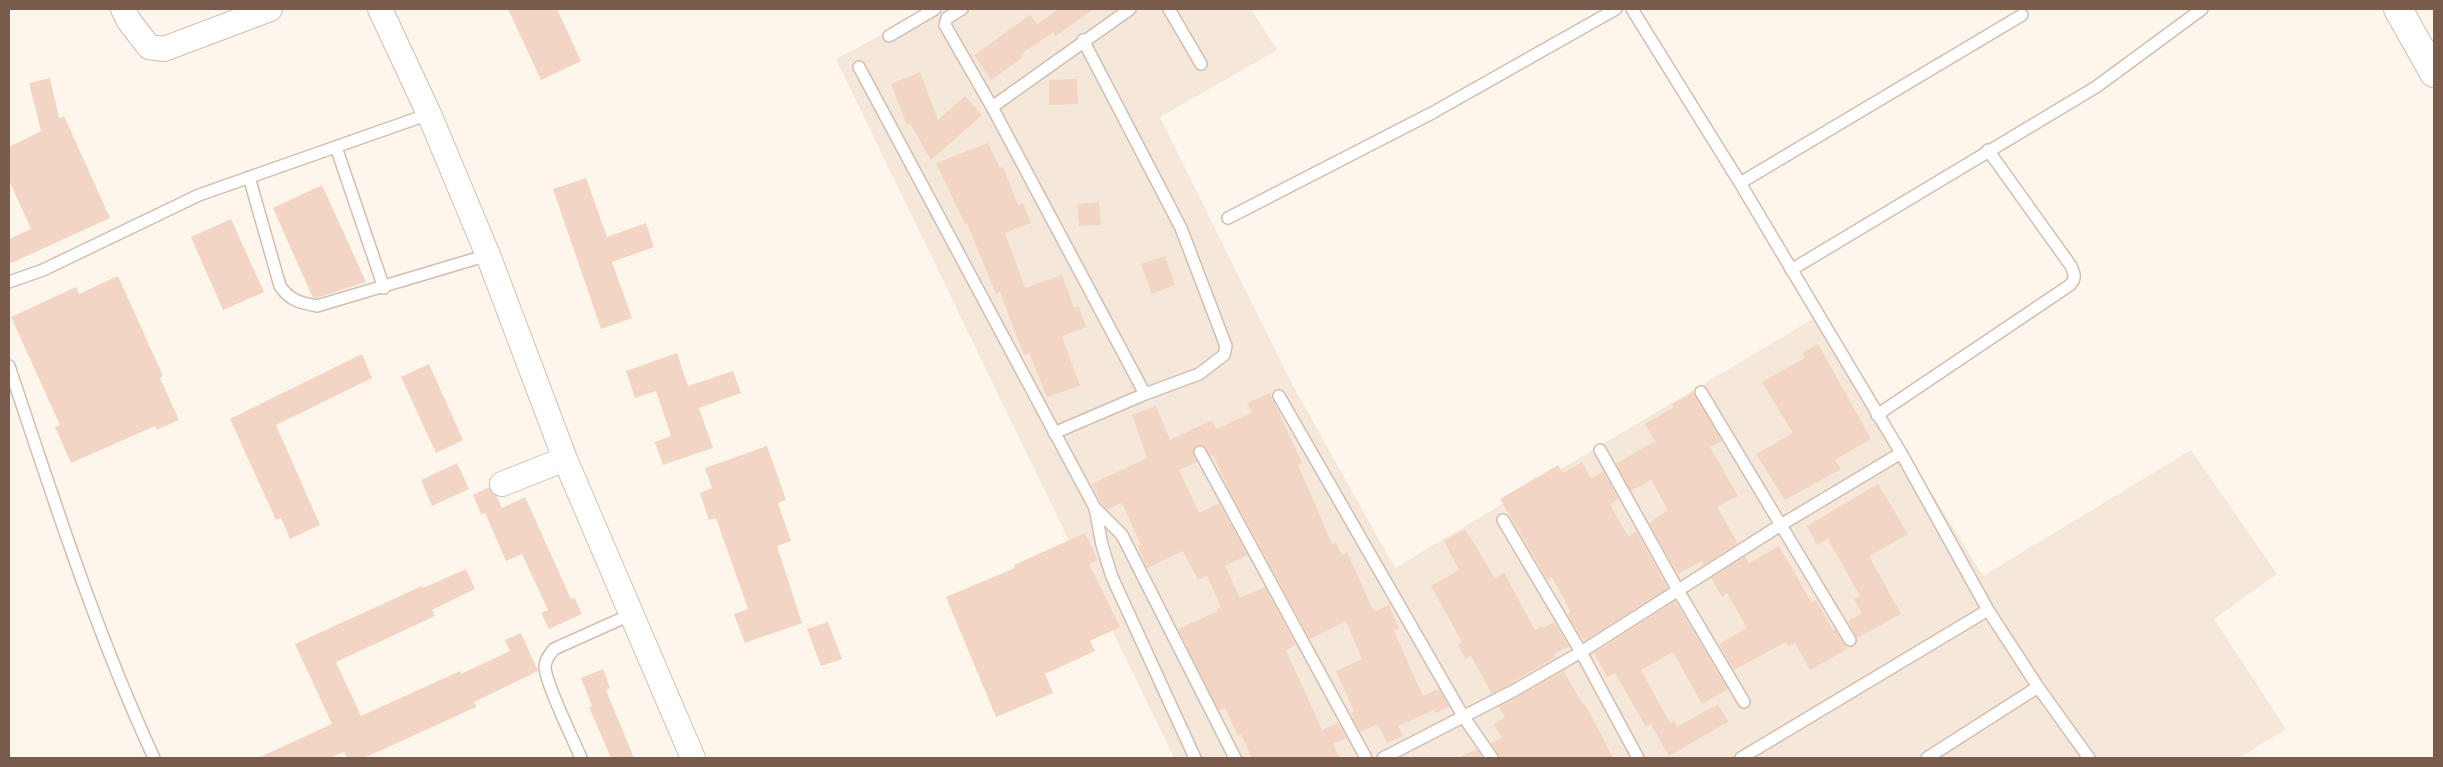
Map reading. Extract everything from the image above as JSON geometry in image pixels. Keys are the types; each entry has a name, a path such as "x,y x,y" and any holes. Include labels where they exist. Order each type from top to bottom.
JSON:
{"street":[{"path":"123,9 128,21 149,47 164,49 270,9"},
{"path":"380,9 429,114 488,255 565,459 693,758"},
{"path":"2398,9 2434,73"},
{"path":"502,484 565,459"}],"lane":[{"path":"890,36 935,9"},
{"path":"962,9 947,18 945,25 992,107 1145,394"},
{"path":"992,107 1083,40 1130,9"},
{"path":"1169,9 1201,64"},
{"path":"1228,218 1432,113 1616,9"},
{"path":"1632,9 1740,183 1901,453 1988,610 2038,687 2089,758"},
{"path":"1791,270 2096,86 2202,9"},
{"path":"1740,183 2022,15"},
{"path":"1054,433 1145,394 1199,374 1224,355 1226,346 1181,228 1083,40"},
{"path":"860,67 1095,508 1122,535 1236,758"},
{"path":"9,282 43,270 199,195 429,114"},
{"path":"336,147 384,288"},
{"path":"1878,415 2070,285 2074,280 2075,275 2071,266 1988,150"},
{"path":"249,177 280,286 286,296 298,302 317,306 384,288 488,255"},
{"path":"9,366 65,532 132,712 154,758"},
{"path":"1700,392 1779,526 1850,640"},
{"path":"1279,396 1463,716 1492,758"},
{"path":"1600,450 1679,592 1744,702"},
{"path":"1200,452 1366,758"},
{"path":"1384,758 1515,690 1581,652 1679,592 1779,526 1901,453"},
{"path":"1095,508 1102,545 1112,577 1195,758"},
{"path":"1503,520 1581,652 1638,758"},
{"path":"1740,758 1753,755 1988,610"},
{"path":"581,758 551,686 545,667 547,657 554,649 632,614"},
{"path":"1927,758 2038,687"}],"shaded area":[{"path":"930,9 1251,9 1277,50 1160,117 1292,384 1395,568 1821,314 1983,576 2191,450 2277,574 2214,619 2286,729 2239,758 1174,758 836,59"}],"building":[{"path":"508,9 557,9 581,61 541,80"},
{"path":"1059,9 1094,9 1056,36 1053,32 1020,55 1022,58 991,80 974,55 1030,15 1037,24"},
{"path":"920,72 938,120 965,96 982,115 931,160 910,123 907,125 891,84"},
{"path":"50,78 59,118 64,116 110,218 9,264 9,239 31,229 9,180 9,147 41,131 29,83"},
{"path":"1077,79 1078,104 1049,105 1049,80"},
{"path":"988,143 1000,168 1003,167 1018,205 1023,203 1031,223 1005,233 1025,288 1062,275 1074,308 1079,306 1086,327 1062,336 1080,386 1047,397 1029,353 1024,355 1000,292 996,294 967,223 965,224 936,163"},
{"path":"586,178 607,237 646,223 654,247 612,262 632,318 601,329 553,189"},
{"path":"322,185 366,282 313,298 273,208"},
{"path":"1099,202 1101,225 1079,226 1077,204"},
{"path":"231,219 264,292 223,310 191,237"},
{"path":"1165,256 1175,285 1152,294 1141,264"},
{"path":"118,276 163,376 160,378 179,420 157,430 155,426 71,463 55,427 60,425 11,317 76,287 79,294"},
{"path":"1818,344 1871,439 1835,460 1841,469 1785,500 1756,454 1793,433 1762,382 1805,358 1802,353"},
{"path":"677,353 688,386 733,371 741,393 699,408 713,448 663,465 655,442 671,436 656,391 635,398 626,371"},
{"path":"362,354 372,378 276,425 320,525 290,539 281,518 276,520 230,419"},
{"path":"429,364 463,440 436,453 401,377"},
{"path":"1694,392 1722,441 1710,447 1738,496 1717,507 1738,543 1704,565 1701,561 1678,574 1649,523 1668,510 1651,480 1631,491 1616,464 1655,441 1645,424 1674,407 1672,404"},
{"path":"1270,393 1302,463 1298,465 1332,544 1336,542 1342,555 1347,552 1374,612 1389,605 1399,628 1394,631 1423,696 1439,689 1449,707 1435,713 1434,710 1398,726 1403,736 1387,743 1378,724 1360,732 1351,713 1354,711 1336,671 1362,659 1346,621 1310,639 1229,490 1213,455 1211,456 1203,445 1197,445 1193,452 1197,462 1179,470 1199,513 1219,503 1248,555 1225,566 1240,598 1265,587 1296,645 1286,650 1322,730 1338,723 1347,738 1333,744 1340,758 1252,758 1241,734 1238,736 1225,708 1219,711 1178,629 1218,611 1217,609 1221,607 1207,576 1198,580 1183,551 1147,568 1138,546 1141,545 1123,505 1121,503 1107,510 1092,484 1147,458 1132,415 1156,406 1170,440 1212,420 1216,429 1252,413 1247,403"},
{"path":"767,446 786,500 778,503 791,541 777,546 802,623 745,643 734,614 748,609 716,518 709,520 700,493 712,488 705,468"},
{"path":"1582,462 1591,479 1603,471 1618,498 1610,505 1628,536 1636,531 1668,588 1586,640 1582,638 1567,614 1571,612 1552,577 1547,579 1500,499 1558,465 1563,473"},
{"path":"457,463 469,489 432,506 421,480"},
{"path":"1878,484 1908,534 1869,556 1901,614 1857,638 1848,621 1862,613 1854,599 1860,596 1828,539 1817,545 1807,526"},
{"path":"489,487 497,497 502,508 525,497 571,599 574,597 582,614 549,629 541,613 548,610 522,554 506,561 485,513 481,514 473,495"},
{"path":"1465,529 1495,578 1504,573 1535,630 1554,622 1569,646 1554,654 1556,657 1492,694 1471,656 1466,659 1458,645 1462,642 1431,586 1459,570 1444,541"},
{"path":"1085,533 1098,560 1089,564 1120,627 1090,641 1095,651 1045,674 1053,693 996,717 946,597 1015,568 1014,565"},
{"path":"1779,546 1812,603 1816,600 1833,630 1835,629 1847,649 1810,670 1795,643 1788,647 1786,642 1734,670 1719,644 1747,628 1727,593 1722,597 1711,578 1745,556 1749,563"},
{"path":"466,569 475,589 432,610 435,616 336,662 361,716 460,671 461,674 510,651 505,640 521,633 538,671 474,702 476,707 364,758 347,758 344,752 330,758 258,758 332,724 295,644 422,586 423,588"},
{"path":"1675,601 1728,689 1702,704 1673,652 1641,670 1670,723 1674,721 1677,727 1718,704 1728,722 1669,756 1651,724 1646,727 1615,673 1607,677 1594,653"},
{"path":"828,622 842,659 821,666 807,629"},
{"path":"603,669 610,688 606,690 634,758 611,758 589,707 592,706 581,678"},
{"path":"1564,671 1583,705 1585,704 1613,758 1499,758 1491,743 1502,738 1494,724 1505,717 1499,707"},
{"path":"1477,749 1483,758 1458,758"}]}
